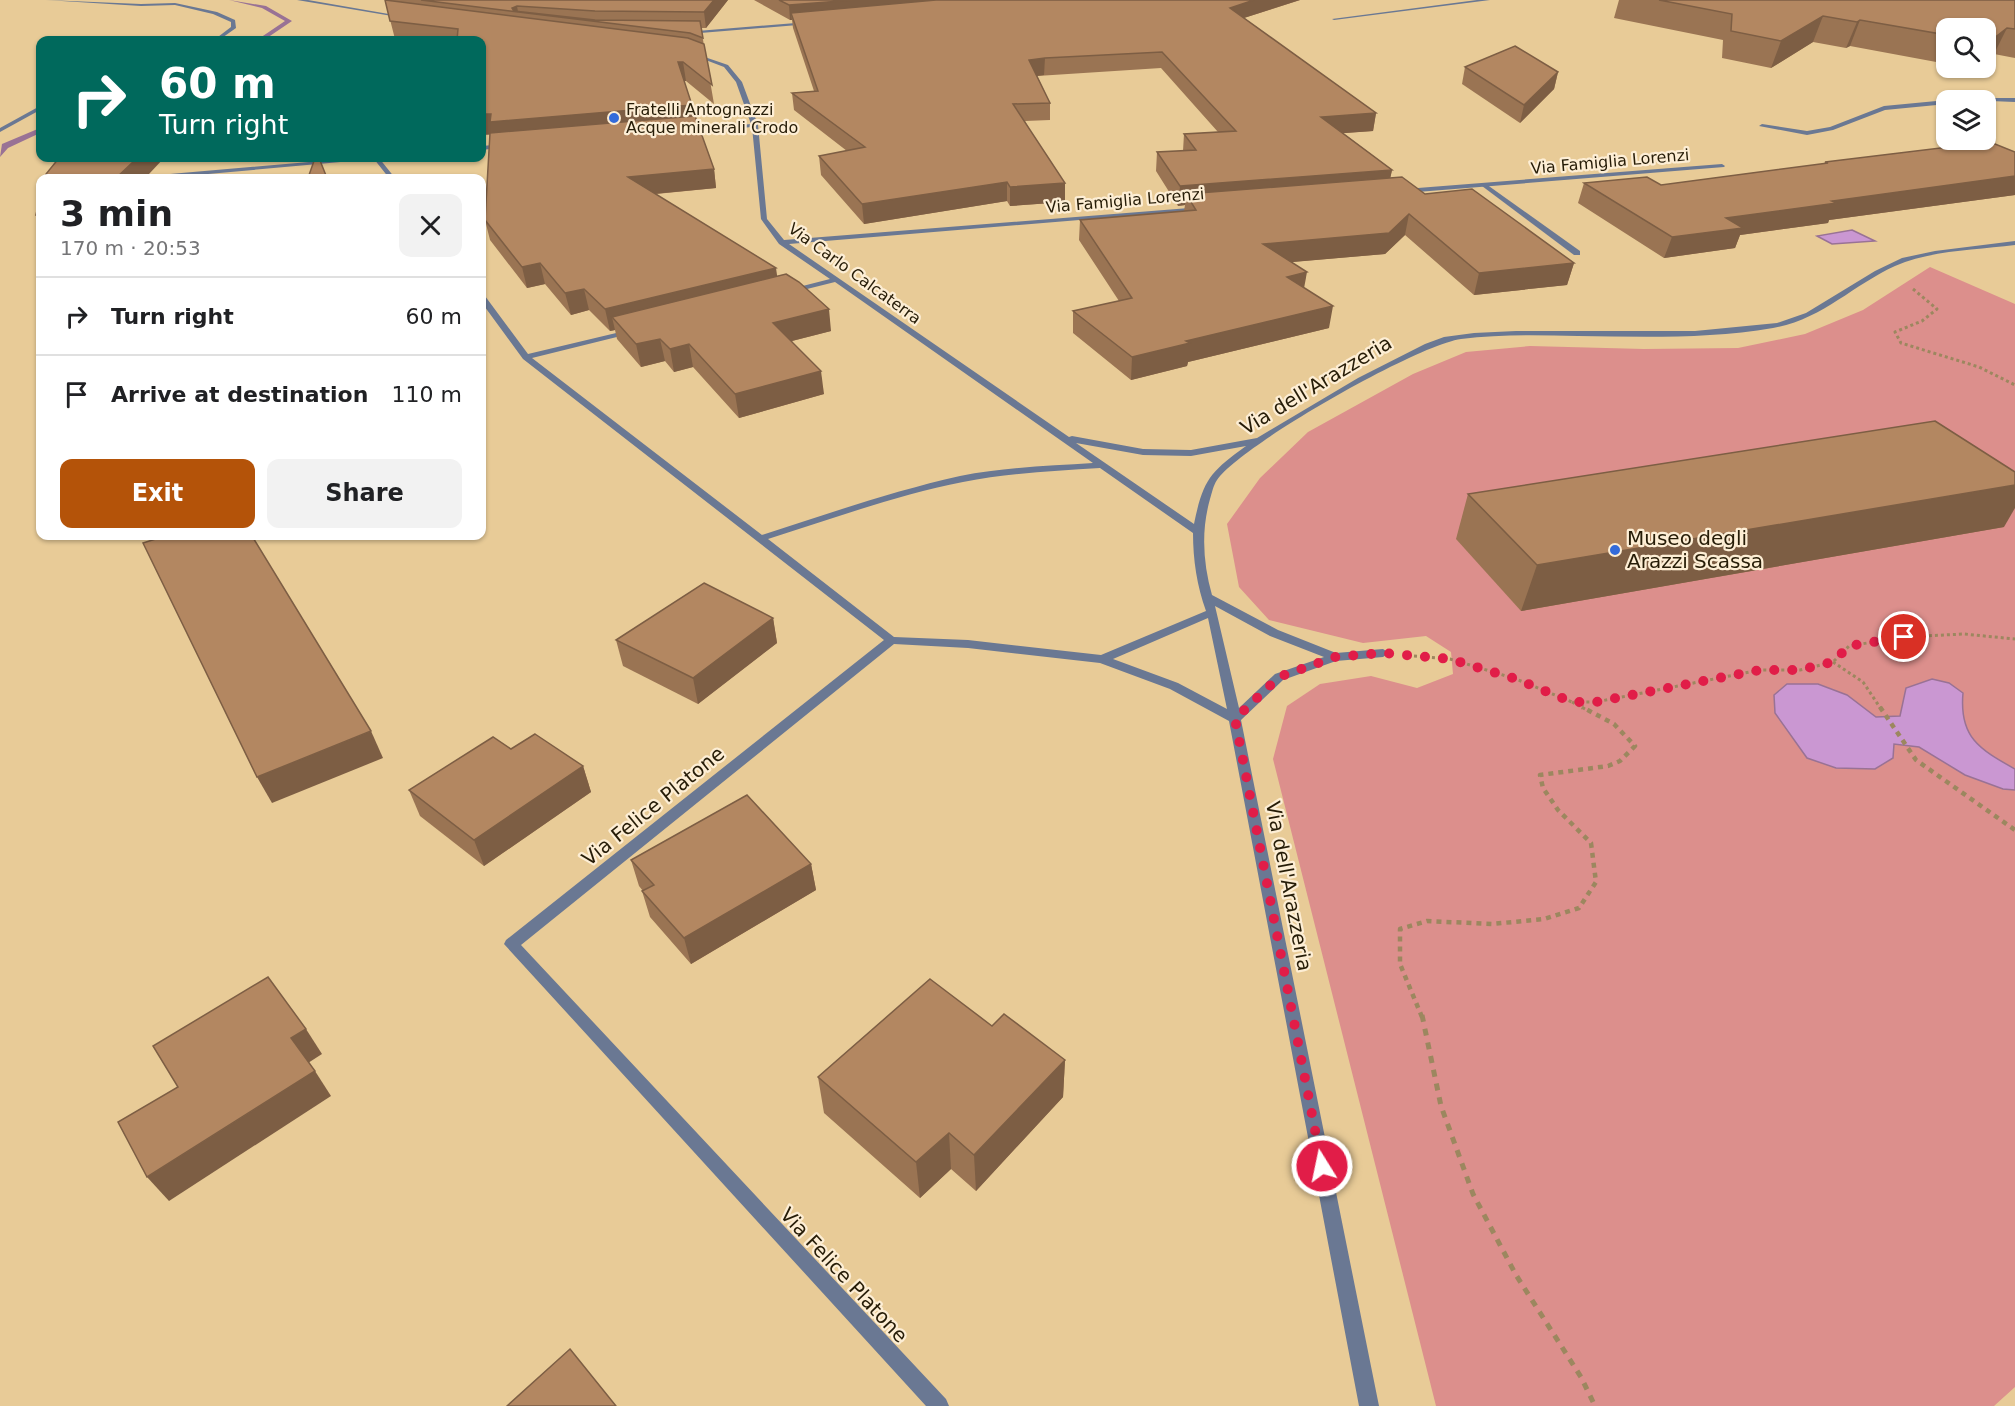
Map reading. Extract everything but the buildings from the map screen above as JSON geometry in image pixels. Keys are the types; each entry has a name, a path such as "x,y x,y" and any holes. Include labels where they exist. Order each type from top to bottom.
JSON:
{"street":[{"path":"48,0 141,5 174,2 233,21 234,28 222,36"},
{"path":"299,0 407,17"},
{"path":"1334,19 1488,0"},
{"path":"680,32 810,23"},
{"name":"Via Carlo Calcaterra","path":"681,52 692,53 726,66 739,82 755,125 764,219 782,242 1197,531"},
{"path":"1996,100 2015,100"},
{"path":"1762,126 1808,132 1831,129 1884,108 1936,103"},
{"path":"0,130 36,110"},
{"path":"680,131 755,125"},
{"path":"486,148 516,145"},
{"path":"192,174 326,162"},
{"path":"379,162 389,174"},
{"name":"Via Famiglia Lorenzi","path":"1401,192 1722,166"},
{"path":"1484,185 1578,253"},
{"name":"Via Famiglia Lorenzi","path":"782,242 1210,207"},
{"name":"Via dell'Arazzeria","path":"1369,1406 1235,719 1212,612 1205,596 1197,531 1213,479 1257,441 1395,360 1446,339 1503,333 1704,335 1780,325 1811,314 1877,272 1896,263 1928,255 2015,243"},
{"path":"775,295 835,280"},
{"path":"486,303 526,357 891,640 968,644 1102,659 1174,686 1235,719 1279,677 1335,657 1383,653"},
{"path":"526,357 635,330"},
{"name":"Via Carlo Calcaterra","path":"1066,438 1143,452 1191,453 1257,441"},
{"path":"759,539 887,498 962,479 1031,470 1103,465"},
{"path":"1205,596 1274,633 1335,657"},
{"path":"1102,659 1212,612"},
{"name":"Via Felice Platone","path":"891,640 511,944 939,1406"}],"path":[{"path":"1877,272 1917,292 1937,309 1922,321 1895,332 1901,343 1979,368 2015,385"},
{"path":"1572,702 1596,702 1760,670 1800,670 1833,662 1849,646 1904,637 1964,634 2015,639"},
{"path":"1383,653 1450,659 1516,679 1572,702 1614,724 1635,746 1619,762 1585,771 1558,771 1540,776 1543,788 1558,810 1591,843 1596,882 1579,908 1544,919 1492,924 1427,921 1400,929 1400,964 1425,1023 1441,1106 1473,1194 1516,1275 1581,1377 1595,1406"},
{"path":"1833,662 1863,682 1916,760 2015,830"}],"shaded area":[{"path":"1852,230 1875,241 1832,244 1817,236"},
{"path":"1930,267 2015,304 2015,1387 1994,1406 1436,1406 1273,759 1287,706 1320,684 1371,676 1417,688 1453,674 1451,652 1426,636 1363,643 1269,620 1239,587 1227,524 1260,478 1308,432 1413,374 1466,352 1530,346 1644,349 1738,348 1805,334 1863,310"},
{"path":"1932,679 1949,683 1963,693 1964,721 1968,731 1982,748 2015,769 2015,790 2003,789 1965,775 1919,747 1894,744 1893,758 1875,769 1836,768 1807,758 1775,713 1774,695 1787,684 1818,684 1847,695 1876,717 1900,716 1906,688"}],"waterway":[{"path":"232,0 264,7 289,21 266,36"},
{"path":"0,155 5,146 36,132"}],"place":[{"name":"Fratelli Antognazzi Acque minerali Crodo","path":"614,118"},
{"name":"Museo degli Arazzi Scassa","path":"1615,550"}],"route":[{"path":"1322,1166 1235,719 1279,677 1335,657 1383,653 1450,659 1516,679 1572,702 1596,702 1760,670 1800,670 1833,662 1849,646 1904,637"}]}
